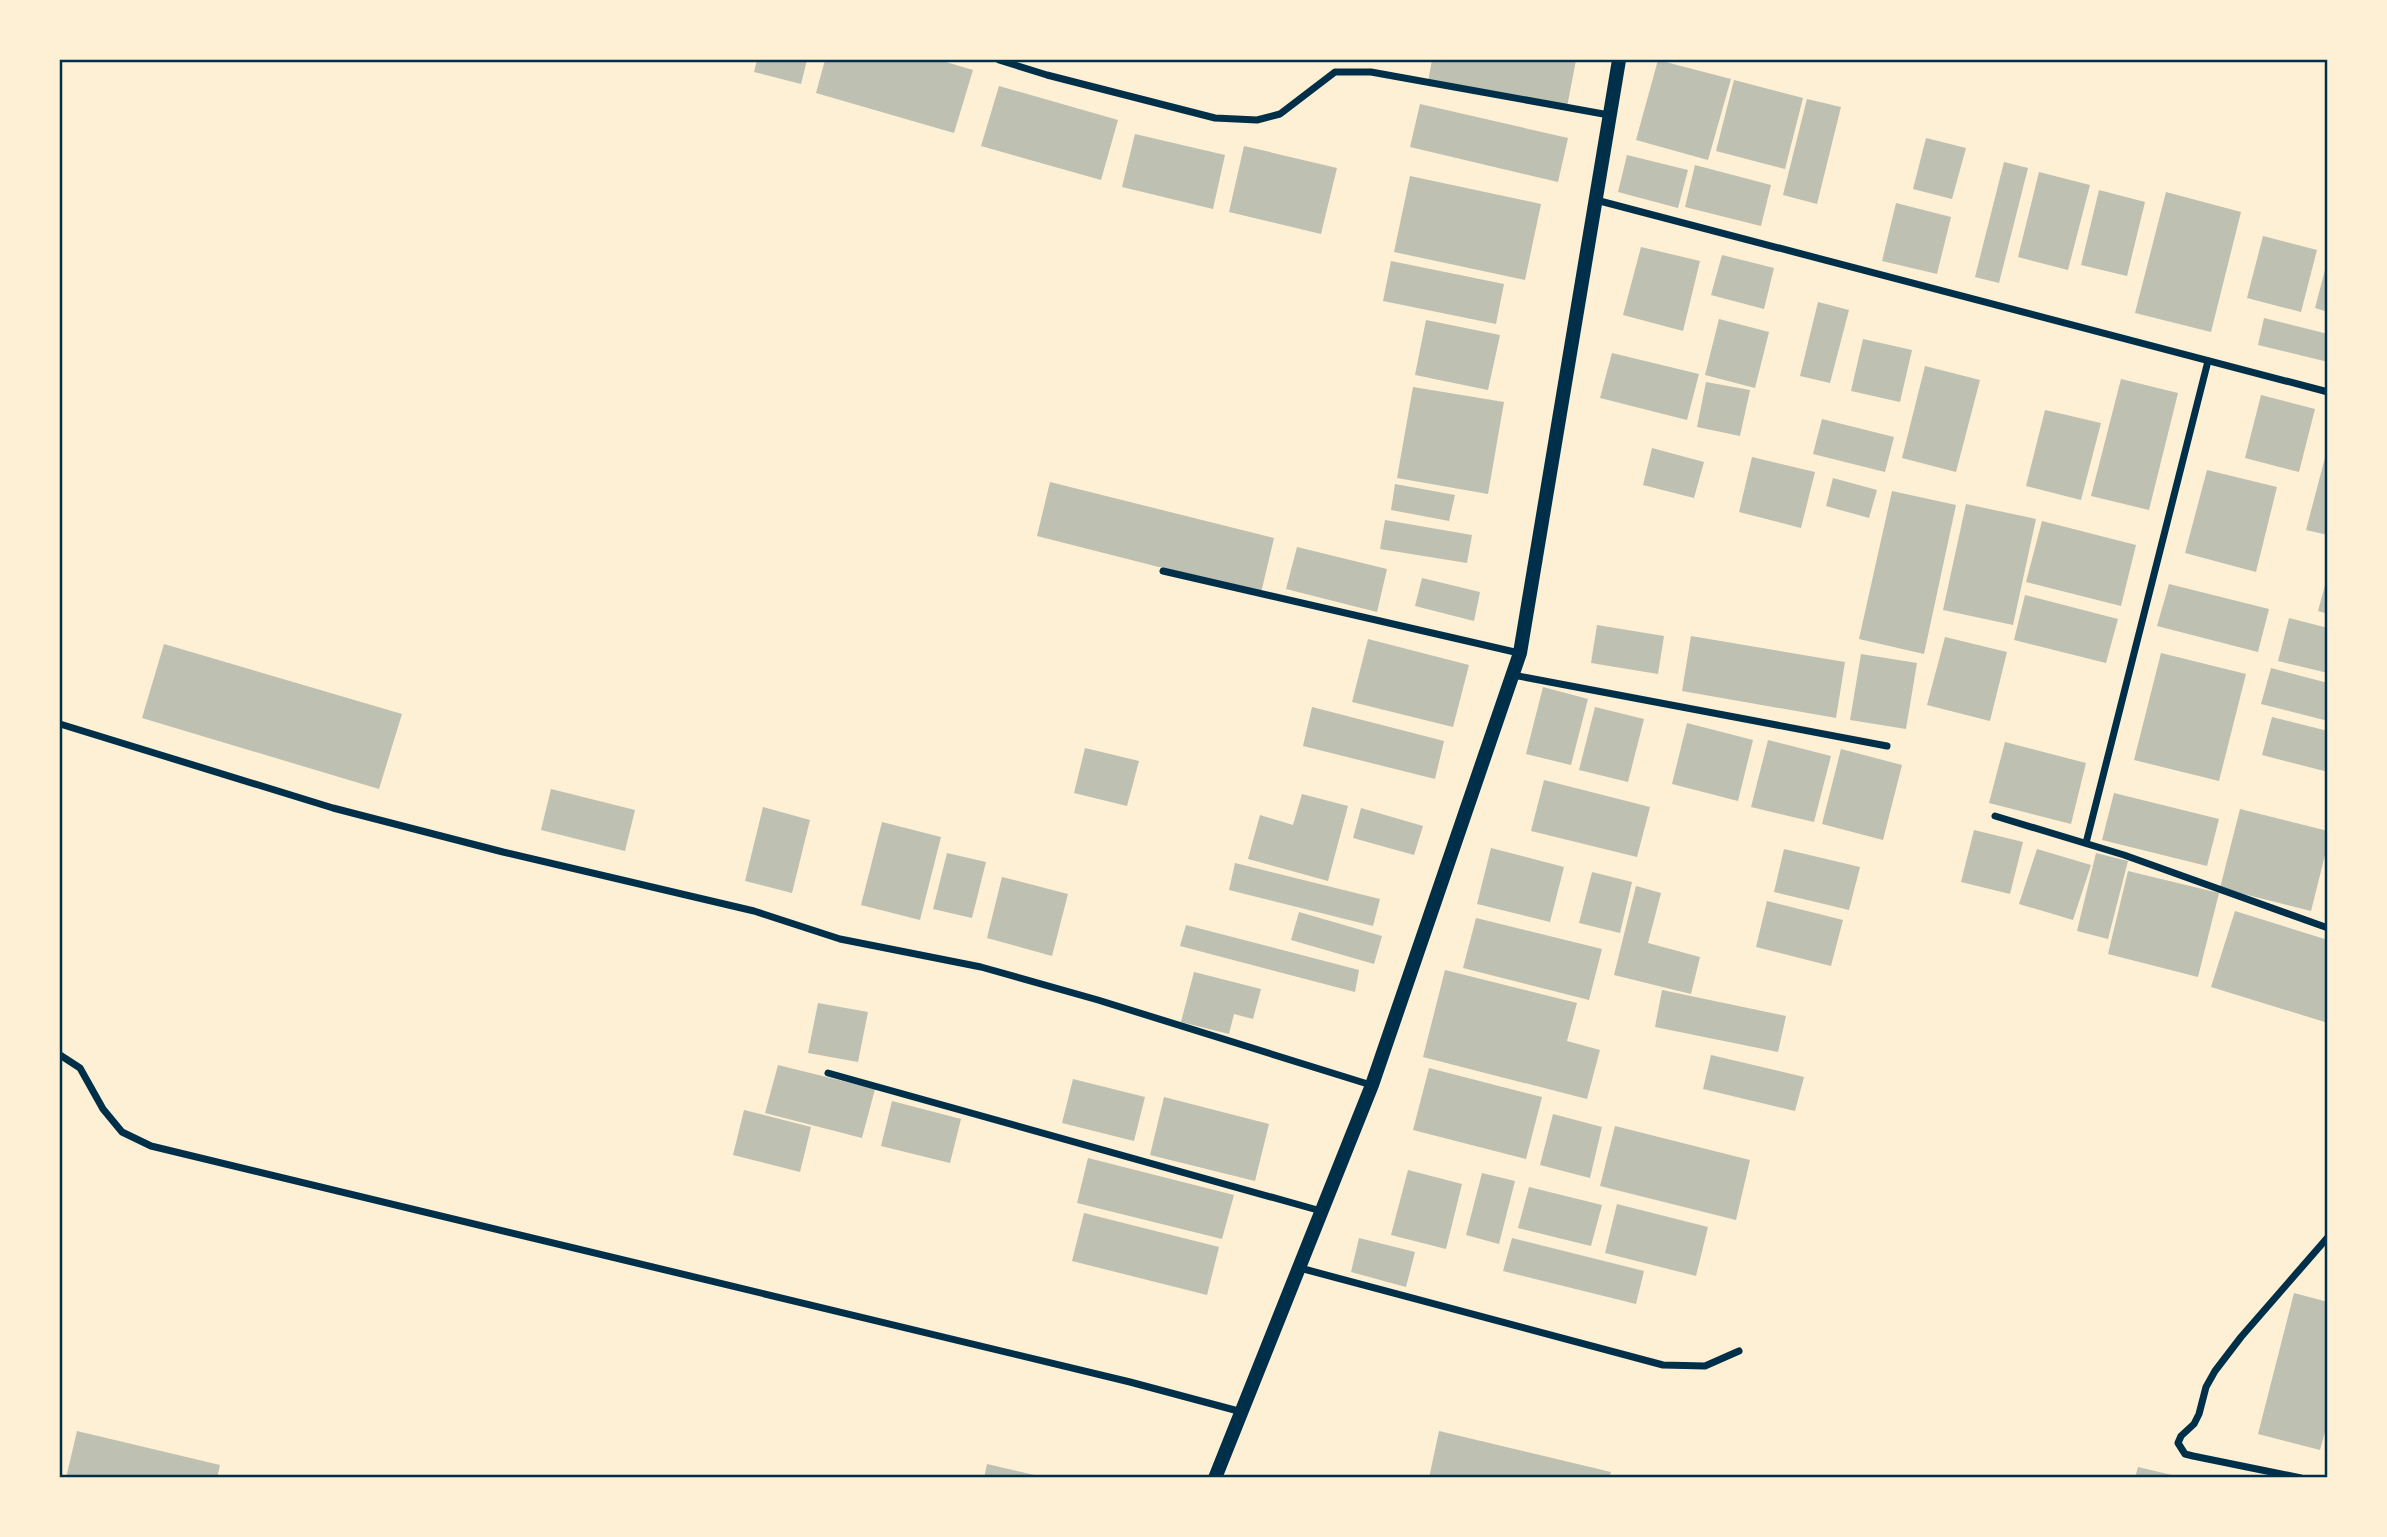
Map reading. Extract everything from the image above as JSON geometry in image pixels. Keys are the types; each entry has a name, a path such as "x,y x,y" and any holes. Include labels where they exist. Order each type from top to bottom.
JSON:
{"main road":[{"path":"1215,1478 1372,1085 1520,653 1619,60"}],"street":[{"path":"999,60 1215,118 1257,120 1280,114 1335,72 1345,71 1371,72 1609,115"},
{"path":"1596,200 2328,391"},
{"path":"2086,843 2208,361"},
{"path":"1163,570 1520,653"},
{"path":"1513,675 1887,747"},
{"path":"60,724 333,808 503,852 754,911 840,939 981,967 1098,1000 1372,1085"},
{"path":"1995,816 2086,843 2328,928"},
{"path":"60,1055 80,1068 103,1109 122,1132 150,1146 1130,1382 1243,1412"},
{"path":"828,1073 1322,1211"},
{"path":"2301,1478 2185,1454 2179,1443 2181,1436 2194,1424 2199,1414 2206,1387 2215,1371 2328,1237"},
{"path":"1300,1268 1663,1365 1705,1366 1739,1351"}],"building":[{"path":"757,60 807,60 801,84 754,72"},
{"path":"825,60 939,60 973,70 954,133 816,93"},
{"path":"1432,60 1576,60 1567,107 1428,82"},
{"path":"1658,60 1731,79 1708,160 1636,140"},
{"path":"1734,80 1803,98 1785,169 1716,151"},
{"path":"999,86 1118,120 1101,180 981,146"},
{"path":"1807,99 1841,107 1817,204 1783,195"},
{"path":"1420,104 1568,138 1558,182 1410,147"},
{"path":"1135,134 1225,155 1213,209 1122,187"},
{"path":"1926,138 1966,148 1952,199 1913,189"},
{"path":"1244,146 1337,168 1321,234 1229,212"},
{"path":"1627,155 1688,170 1678,208 1618,192"},
{"path":"2004,162 2028,168 1999,283 1975,277"},
{"path":"1695,165 1771,185 1761,226 1685,207"},
{"path":"2039,172 2090,185 2068,270 2018,257"},
{"path":"1410,176 1541,204 1525,280 1394,252"},
{"path":"2099,190 2145,202 2127,276 2081,265"},
{"path":"2166,192 2241,212 2211,332 2135,313"},
{"path":"1896,203 1951,217 1937,274 1882,261"},
{"path":"2263,236 2317,250 2301,312 2247,298"},
{"path":"1641,247 1700,261 1683,331 1623,315"},
{"path":"1722,255 1774,268 1764,309 1711,295"},
{"path":"1391,261 1504,284 1496,324 1383,301"},
{"path":"2328,262 2328,312 2315,308"},
{"path":"1818,302 1849,310 1830,383 1800,376"},
{"path":"2264,318 2328,334 2328,362 2258,345"},
{"path":"1719,319 1769,332 1755,388 1705,375"},
{"path":"1426,320 1500,335 1488,390 1415,375"},
{"path":"1863,339 1912,350 1900,402 1851,391"},
{"path":"1612,353 1699,374 1687,420 1600,398"},
{"path":"1925,366 1980,380 1956,472 1902,458"},
{"path":"2121,379 2178,393 2149,510 2091,496"},
{"path":"1706,382 1750,390 1740,436 1697,427"},
{"path":"1413,387 1504,402 1488,494 1397,478"},
{"path":"2261,395 2315,409 2299,472 2245,458"},
{"path":"2045,410 2101,423 2081,500 2026,486"},
{"path":"1822,419 1894,437 1885,472 1813,454"},
{"path":"1652,448 1704,462 1694,498 1643,485"},
{"path":"2328,450 2328,535 2306,530"},
{"path":"1752,457 1815,472 1801,528 1739,512"},
{"path":"2207,470 2277,487 2256,572 2185,553"},
{"path":"1833,478 1877,490 1869,518 1826,506"},
{"path":"1050,482 1274,538 1261,593 1037,536"},
{"path":"1395,484 1455,495 1449,521 1391,510"},
{"path":"1892,491 1956,505 1924,654 1859,639"},
{"path":"1966,504 2036,519 2013,625 1943,610"},
{"path":"1385,520 1472,535 1467,563 1380,549"},
{"path":"2042,521 2136,545 2121,606 2026,582"},
{"path":"1297,547 1387,569 1377,612 1286,589"},
{"path":"1422,578 1480,592 1474,621 1415,606"},
{"path":"2328,578 2328,614 2318,611"},
{"path":"2169,584 2269,609 2258,652 2157,626"},
{"path":"2025,595 2118,619 2106,663 2014,640"},
{"path":"2289,618 2328,628 2328,673 2278,661"},
{"path":"1597,625 1664,636 1658,674 1591,663"},
{"path":"1691,636 1845,662 1836,718 1682,691"},
{"path":"1945,637 2007,652 1990,721 1927,705"},
{"path":"1368,639 1469,665 1453,727 1352,702"},
{"path":"164,644 402,714 379,789 142,718"},
{"path":"2161,653 2246,674 2219,781 2134,760"},
{"path":"1861,654 1917,663 1906,729 1850,720"},
{"path":"2271,668 2328,683 2328,721 2261,704"},
{"path":"1543,687 1588,699 1571,765 1526,754"},
{"path":"1312,707 1444,741 1435,779 1303,746"},
{"path":"1595,707 1644,719 1628,782 1579,770"},
{"path":"2272,717 2328,731 2328,772 2262,755"},
{"path":"1687,723 1753,740 1738,801 1672,784"},
{"path":"1768,740 1831,756 1814,822 1751,807"},
{"path":"2005,742 2086,763 2071,824 1989,803"},
{"path":"1085,748 1139,761 1127,806 1074,793"},
{"path":"1841,749 1902,765 1883,840 1822,824"},
{"path":"1544,780 1650,807 1637,857 1531,831"},
{"path":"551,789 635,810 625,851 541,830"},
{"path":"2114,793 2219,819 2207,866 2102,840"},
{"path":"1302,794 1348,806 1328,881 1248,859 1260,815 1293,825"},
{"path":"763,807 810,820 792,893 745,881"},
{"path":"1361,808 1423,826 1414,855 1353,838"},
{"path":"2240,809 2328,831 2328,843 2311,911 2220,888"},
{"path":"882,822 941,837 920,920 861,905"},
{"path":"1974,830 2023,842 2010,894 1961,882"},
{"path":"1491,848 1564,867 1550,922 1477,904"},
{"path":"1784,849 1860,867 1849,910 1774,892"},
{"path":"2037,849 2091,865 2073,920 2019,904"},
{"path":"947,853 986,862 972,918 933,909"},
{"path":"2096,853 2128,861 2108,939 2077,931"},
{"path":"1235,863 1380,899 1373,926 1229,890"},
{"path":"2128,871 2219,893 2198,977 2108,954"},
{"path":"1592,872 1632,882 1620,933 1579,923"},
{"path":"1002,877 1068,894 1052,956 987,938"},
{"path":"1636,886 1661,893 1648,943 1700,957 1691,994 1614,975"},
{"path":"1767,901 1843,920 1831,966 1756,947"},
{"path":"2235,911 2328,940 2328,1023 2211,987"},
{"path":"1299,912 1382,936 1374,964 1291,940"},
{"path":"1476,918 1602,949 1589,1000 1463,968"},
{"path":"1186,925 1359,970 1355,992 1180,946"},
{"path":"1445,970 1577,1003 1567,1041 1600,1050 1587,1099 1423,1057"},
{"path":"1194,972 1261,989 1253,1019 1234,1014 1229,1034 1181,1022"},
{"path":"1662,990 1786,1016 1778,1052 1655,1027"},
{"path":"818,1003 868,1012 858,1062 808,1053"},
{"path":"1711,1055 1804,1077 1795,1111 1703,1089"},
{"path":"778,1065 875,1089 862,1138 765,1113"},
{"path":"1429,1068 1542,1097 1526,1159 1413,1130"},
{"path":"1073,1079 1145,1097 1134,1141 1062,1123"},
{"path":"1164,1097 1269,1124 1255,1181 1150,1155"},
{"path":"892,1101 961,1119 950,1163 881,1146"},
{"path":"744,1110 811,1127 800,1172 733,1155"},
{"path":"1553,1114 1602,1127 1590,1178 1540,1165"},
{"path":"1615,1126 1750,1160 1736,1220 1600,1186"},
{"path":"1088,1158 1234,1195 1222,1239 1077,1203"},
{"path":"1408,1170 1462,1184 1446,1249 1391,1235"},
{"path":"1482,1173 1515,1181 1499,1244 1466,1235"},
{"path":"1529,1187 1602,1205 1591,1246 1518,1228"},
{"path":"1617,1204 1708,1227 1696,1276 1605,1253"},
{"path":"1084,1213 1219,1247 1207,1295 1072,1261"},
{"path":"1359,1238 1415,1252 1406,1287 1351,1272"},
{"path":"1512,1238 1644,1271 1636,1304 1503,1271"},
{"path":"2294,1293 2328,1302 2328,1421 2320,1450 2258,1434"},
{"path":"77,1431 220,1465 217,1478 66,1478"},
{"path":"1439,1431 1611,1472 1609,1478 1429,1478"},
{"path":"987,1464 1039,1476 1039,1478 984,1478"},
{"path":"2138,1467 2172,1475 2171,1478 2135,1478"}]}
